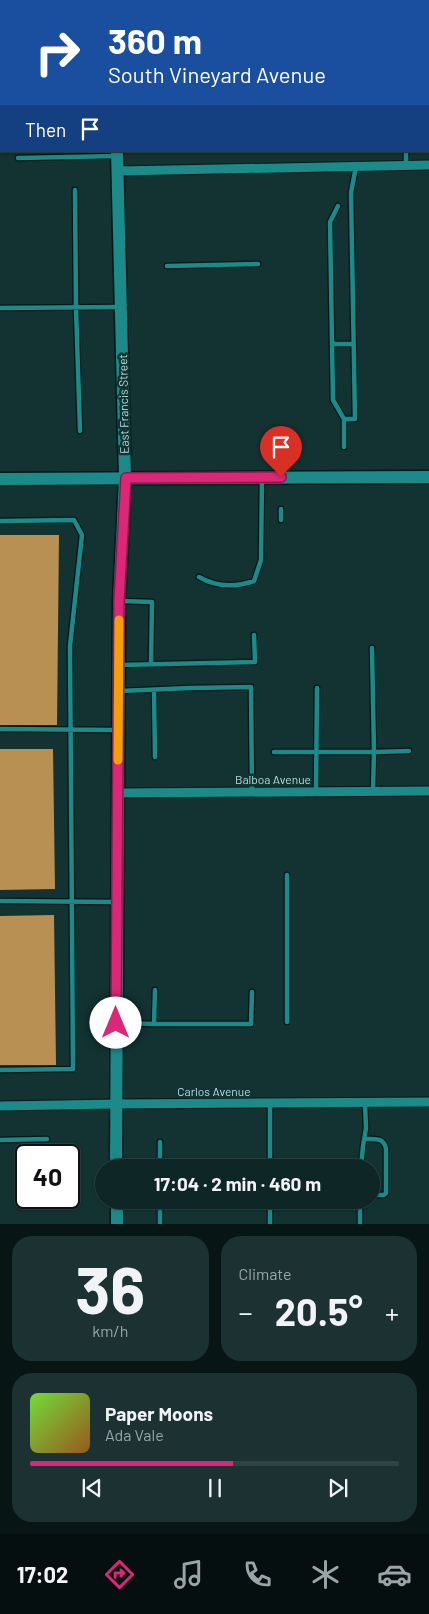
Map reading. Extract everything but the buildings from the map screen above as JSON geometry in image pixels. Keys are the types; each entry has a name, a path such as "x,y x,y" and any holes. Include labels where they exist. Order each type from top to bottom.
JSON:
{"street":[{"name":"East Francis Street","path":"116,1159 119,601 126,478 117,153"},
{"path":"118,170 429,165"},
{"path":"0,479 429,478"},
{"name":"Balboa Avenue","path":"118,793 429,791"},
{"name":"Carlos Avenue","path":"0,1106 429,1102"},
{"path":"116,1209 117,1224"}],"lane":[{"path":"406,152 406,166"},
{"path":"18,158 117,153"},
{"path":"344,419 355,419 351,192 356,166"},
{"path":"75,190 80,431"},
{"path":"338,206 330,222 333,400 344,419 344,447"},
{"path":"167,266 258,264"},
{"path":"0,308 121,307"},
{"path":"332,344 353,344"},
{"path":"199,577 214,584 224,585 245,584 254,581 261,560 262,478"},
{"path":"281,509 281,520"},
{"path":"0,521 74,520 82,535 70,646 73,1069 0,1070"},
{"path":"119,601 152,602 151,664"},
{"path":"119,665 254,662 254,635"},
{"path":"372,648 373,791"},
{"path":"119,692 251,686 252,792"},
{"path":"316,792 317,688"},
{"path":"154,690 155,757"},
{"path":"0,729 118,730"},
{"path":"274,752 409,752"},
{"path":"287,875 287,1022"},
{"path":"0,901 117,902"},
{"path":"154,1024 155,990"},
{"path":"116,1023 251,1024 252,992"},
{"path":"270,1103 270,1159"},
{"path":"362,1159 366,1128 365,1103"},
{"path":"0,1140 47,1139"},
{"path":"364,1139 382,1141 386,1144 386,1193 384,1196 380,1196"},
{"path":"160,1142 160,1159"},
{"path":"160,1209 160,1224"},
{"path":"270,1209 270,1224"},
{"path":"360,1209 360,1224"}],"slow traffic":[{"path":"118,760 119,620"}],"route":[{"path":"116,1023 119,601 126,478 281,477"}]}
